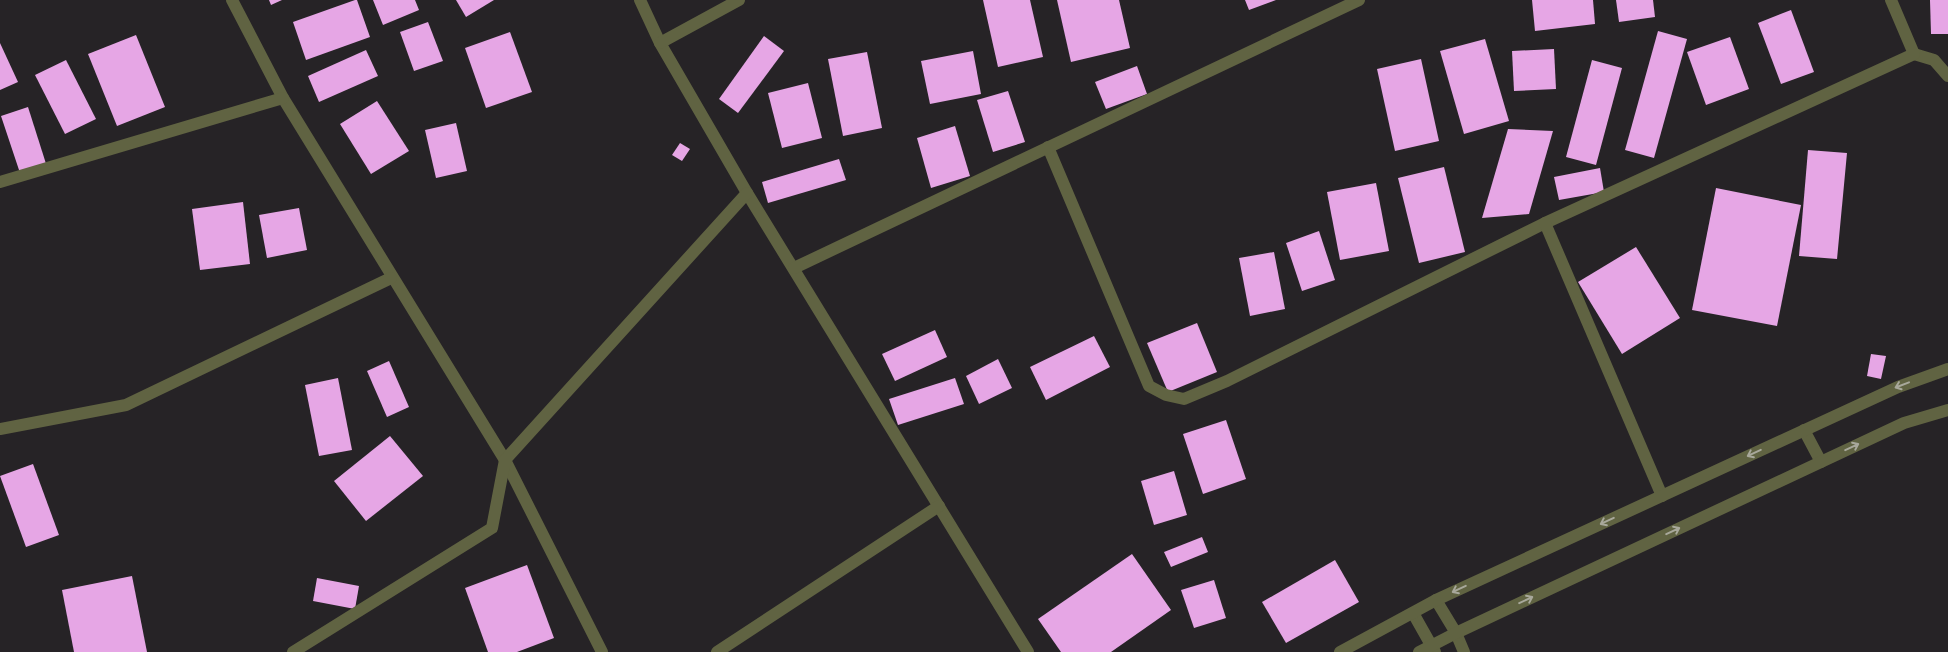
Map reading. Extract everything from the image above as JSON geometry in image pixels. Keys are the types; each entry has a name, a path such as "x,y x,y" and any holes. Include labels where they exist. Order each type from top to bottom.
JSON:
{"street":[{"path":"232,0 283,98 391,278 505,460 602,652"},
{"path":"640,0 660,43 747,193 1028,652"},
{"path":"660,43 739,0"},
{"path":"794,268 1359,0"},
{"path":"1891,0 1914,54"},
{"path":"1048,147 1149,386 1166,395 1184,399 1227,381 1545,224 1914,54 1934,60 1948,76"},
{"path":"0,182 283,98"},
{"path":"293,652 492,528 505,460 747,193"},
{"path":"1545,224 1662,496"},
{"path":"0,429 126,405 391,278"},
{"path":"1340,652 1436,600 1898,387 1948,369"},
{"path":"1419,652 1433,649 1456,632 1904,423 1948,410"},
{"path":"1804,430 1821,462"},
{"path":"717,652 939,506"},
{"path":"1436,600 1456,632 1464,652"},
{"path":"1413,614 1433,649"}],"building":[{"path":"269,0 282,0 271,5"},
{"path":"357,0 370,37 306,60 293,22"},
{"path":"373,0 415,0 419,10 383,25"},
{"path":"456,0 494,0 466,17"},
{"path":"983,0 1030,0 1043,57 998,67"},
{"path":"1057,0 1119,0 1130,48 1071,62"},
{"path":"1245,0 1276,0 1249,10"},
{"path":"1532,0 1593,0 1595,24 1535,31"},
{"path":"1616,0 1653,0 1655,17 1619,22"},
{"path":"1930,0 1948,0 1948,34 1931,34"},
{"path":"1791,10 1814,72 1781,84 1758,23"},
{"path":"428,22 443,61 414,71 400,32"},
{"path":"1658,31 1687,39 1654,158 1625,150"},
{"path":"510,32 532,92 486,108 465,48"},
{"path":"136,35 165,107 117,126 88,54"},
{"path":"764,36 784,51 738,113 719,99"},
{"path":"1730,37 1749,89 1706,105 1687,52"},
{"path":"1485,39 1509,121 1464,134 1440,51"},
{"path":"0,43 18,82 0,90"},
{"path":"1554,49 1556,89 1514,91 1512,51"},
{"path":"366,50 378,76 319,102 308,76"},
{"path":"973,51 981,94 930,104 921,61"},
{"path":"867,52 882,128 843,136 828,59"},
{"path":"1421,59 1439,141 1395,151 1377,69"},
{"path":"66,60 96,119 65,134 35,75"},
{"path":"1592,60 1622,68 1596,165 1566,157"},
{"path":"1137,66 1147,94 1106,109 1095,82"},
{"path":"808,83 822,138 782,148 768,93"},
{"path":"1008,91 1025,142 993,152 977,100"},
{"path":"377,101 409,151 371,174 340,124"},
{"path":"28,107 48,170 22,179 1,116"},
{"path":"456,123 467,171 436,178 425,130"},
{"path":"955,126 970,176 931,188 917,138"},
{"path":"1508,129 1553,131 1529,214 1482,218"},
{"path":"680,143 690,149 682,161 672,155"},
{"path":"1808,150 1847,153 1837,259 1799,256"},
{"path":"839,159 846,180 768,203 762,182"},
{"path":"1444,167 1465,252 1419,263 1398,178"},
{"path":"1600,168 1604,192 1559,200 1554,177"},
{"path":"1376,183 1389,251 1340,260 1327,192"},
{"path":"1716,188 1801,205 1777,326 1692,310"},
{"path":"243,202 250,264 200,270 192,209"},
{"path":"299,208 307,250 267,258 259,215"},
{"path":"1319,231 1335,280 1302,291 1286,243"},
{"path":"1636,247 1680,318 1622,354 1578,282"},
{"path":"1274,252 1285,309 1250,316 1239,258"},
{"path":"1197,323 1217,372 1168,392 1147,343"},
{"path":"935,330 947,357 895,381 882,354"},
{"path":"1094,336 1110,367 1046,400 1030,367"},
{"path":"1871,354 1886,356 1881,379 1867,376"},
{"path":"998,359 1012,388 979,404 966,376"},
{"path":"389,361 409,407 387,417 367,371"},
{"path":"338,378 352,450 319,456 305,385"},
{"path":"955,378 964,404 898,425 889,399"},
{"path":"1226,420 1246,479 1203,494 1183,434"},
{"path":"390,436 423,476 366,521 334,481"},
{"path":"33,464 59,535 26,547 0,476"},
{"path":"1174,471 1187,515 1154,525 1141,481"},
{"path":"1202,537 1208,552 1171,567 1164,552"},
{"path":"1132,554 1171,610 1111,652 1061,652 1038,619"},
{"path":"1335,560 1359,602 1286,643 1262,602"},
{"path":"527,565 554,638 517,652 488,652 465,588"},
{"path":"132,576 147,652 74,652 62,590"},
{"path":"317,578 359,586 355,609 313,601"},
{"path":"1214,580 1226,618 1194,628 1181,590"}]}
